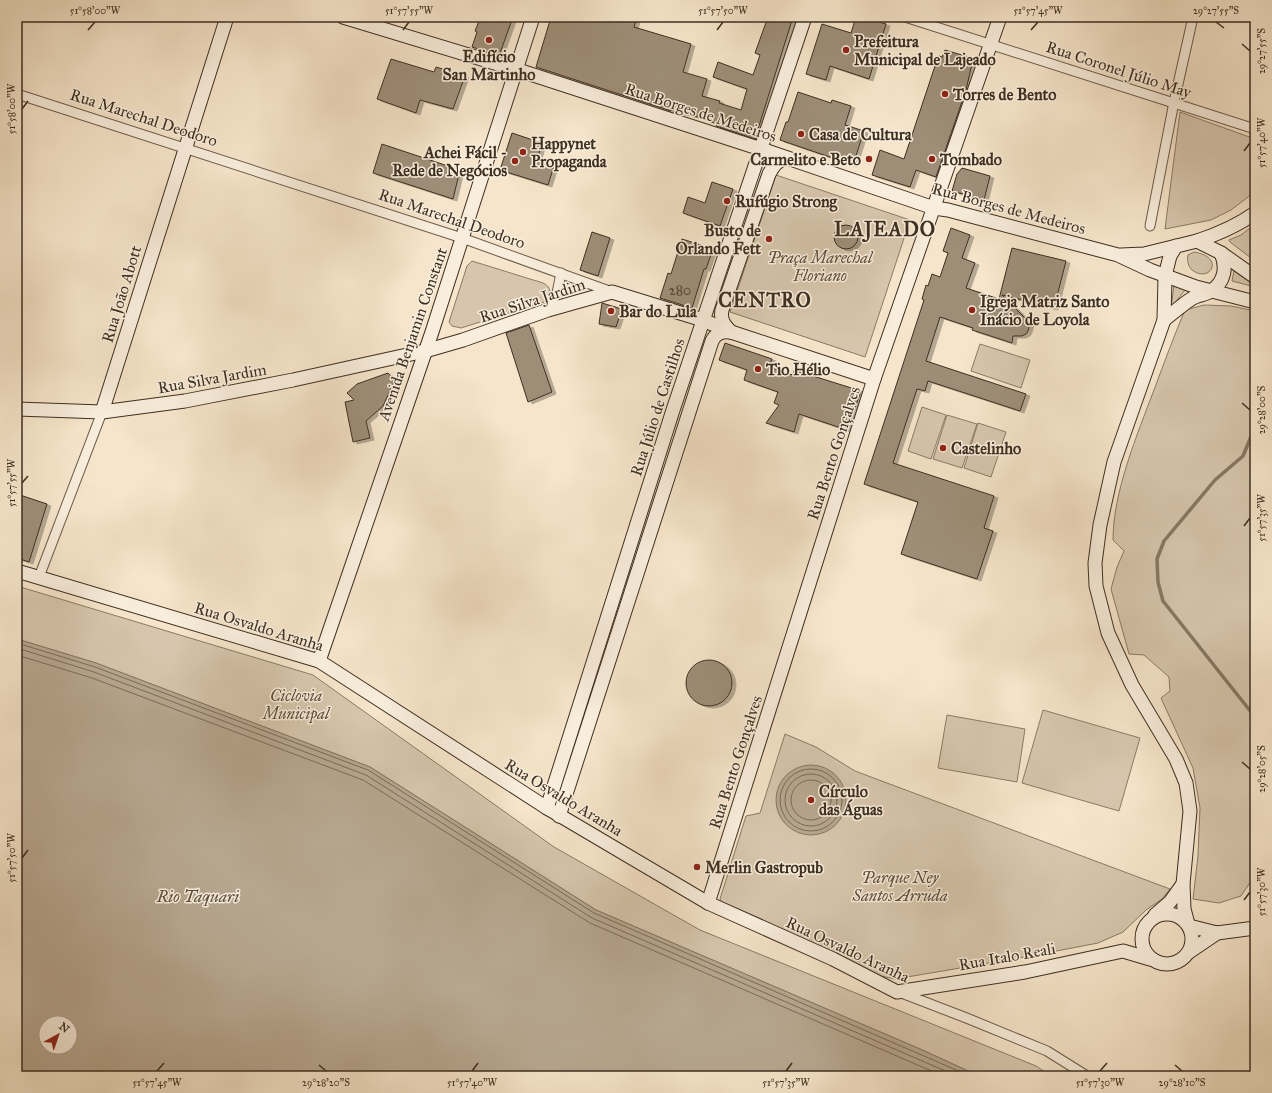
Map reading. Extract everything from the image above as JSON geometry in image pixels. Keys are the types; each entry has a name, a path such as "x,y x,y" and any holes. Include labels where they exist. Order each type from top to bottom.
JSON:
{"street":[{"name":"Rua João Abott","path":"39,577 102,412 184,148 227,17"},
{"name":"Rua Borges de Medeiros","path":"343,17 516,69 761,149 934,208 948,210 1118,255 1165,276"},
{"name":"Avenida Benjamin Constant","path":"319,661 432,332 533,17"},
{"name":"Rua Júlio de Castilhos","path":"546,808 673,410 805,17"},
{"name":"Rua Coronel Júlio May","path":"905,17 1255,129"},
{"name":"Rua Bento Gonçalves","path":"708,903 874,379 1000,17"},
{"path":"1150,226 1174,102 1193,17"},
{"name":"Rua Marechal Deodoro","path":"17,94 462,238 612,292 703,320 731,332 874,379"},
{"path":"731,332 722,323 722,310 769,174 778,161 786,158"},
{"path":"1189,952 1192,943 1192,935 1184,909 1183,884 1190,811 1186,783 1176,759 1132,685 1108,633 1096,586 1095,563 1100,526 1114,462 1164,320 1165,276 1170,256 1176,246 1217,235 1255,213"},
{"path":"1197,241 1221,253 1255,277"},
{"name":"Rua Borges de Medeiros","path":"1118,255 1135,255 1176,246"},
{"path":"1164,320 1191,299 1211,291 1220,281 1225,268 1221,253"},
{"path":"548,310 557,293 561,273"},
{"path":"1165,276 1224,295 1255,302"},
{"name":"Rua Silva Jardim","path":"17,409 102,412 185,401 293,380 425,351 463,340 548,310 612,292"},
{"path":"1224,295 1255,293"},
{"name":"Rua Júlio de Castilhos","path":"559,816 714,336 724,331 731,332"},
{"path":"410,354 432,332"},
{"name":"Rua Silva Jardim","path":"432,332 439,337 463,340"},
{"path":"673,410 688,414"},
{"path":"637,522 652,528"},
{"name":"Rua Osvaldo Aranha","path":"17,571 319,661 546,808 708,903 833,959 897,992 1047,1051 1087,1076"},
{"path":"572,728 586,734"},
{"path":"1123,951 1148,922 1170,902 1183,884"},
{"path":"1217,933 1189,952 1181,960 1171,964 1160,964 1150,958 1145,952 1141,935 1148,922 1161,914 1171,913 1181,917 1189,925 1217,933 1255,928"},
{"name":"Rua Italo Reali","path":"897,992 1025,972 1123,951 1150,958"}],"green space":[{"path":"1180,112 1255,139 1255,189 1252,194 1231,210 1211,220 1165,229"},
{"name":"Praça Marechal Floriano","path":"776,175 910,220 865,357 730,312"},
{"path":"1255,224 1255,261 1229,240 1241,235"},
{"path":"1194,252 1204,255 1210,259 1212,268 1209,272 1204,274 1192,270 1188,263 1188,255"},
{"path":"472,261 543,283 549,288 550,296 544,302 461,328 452,326 449,322 467,266"},
{"path":"1237,269 1255,284 1255,287 1232,281 1234,270"},
{"path":"1174,285 1185,288 1185,290 1171,308"},
{"path":"1204,305 1231,306 1255,311 1255,875 1241,896 1219,903 1193,899 1198,856 1200,808 1193,768 1161,698 1170,691 1169,677 1144,655 1129,654 1111,589 1117,567 1124,551 1113,540 1117,503 1127,464 1140,426 1185,310"},
{"path":"980,344 1030,360 1021,388 971,371"},
{"path":"922,407 946,415 931,459 908,451"},
{"path":"947,415 977,424 962,468 933,459"},
{"path":"978,423 1006,432 991,477 964,468"},
{"name":"Ciclovia Municipal","path":"17,586 313,675 554,847 700,930 1036,1066 1051,1076 979,1076 920,1049 596,910 370,767 96,663 17,639"},
{"path":"1043,710 1140,738 1119,811 1022,783"},
{"path":"947,715 1025,729 1017,782 938,768"},
{"name":"Parque Ney Santos Arruda","path":"785,734 816,747 855,771 1170,889 1162,899 1146,910 1123,932 1098,943 895,979 876,975 723,903 720,899 746,816 760,813"}],"water":[{"name":"Rio Taquari","path":"17,639 96,663 370,767 596,910 920,1049 979,1076 17,1076"},
{"name":"Círculo das Águas","path":"804,765 818,765 831,771 840,780 846,793 844,813 836,825 818,835 804,835 791,829 782,820 776,807 776,793 782,780 791,771"}],"building":[{"name":"Edifício San Martinho","path":"483,17 513,17 499,56 472,47 477,32 475,31 479,21 481,22"},
{"path":"551,17 637,17 634,27 691,44 683,72 707,79 702,96 720,101 719,103 741,110 747,89 713,77 718,62 753,75 760,55 755,53 768,17 793,17 755,139 716,126 717,124 702,118 671,111 536,67"},
{"name":"Prefeitura Municipal de Lajeado","path":"856,17 863,17 886,24 869,79 830,66 826,80 806,74 822,24 851,33"},
{"path":"945,50 972,58 970,64 972,64 966,90 936,177 916,170 910,187 872,175 880,150 904,159 935,66 939,56 942,57"},
{"path":"391,59 434,72 436,67 465,76 453,109 420,100 416,113 377,99"},
{"path":"798,92 831,103 832,100 851,106 845,125 864,131 853,165 780,140"},
{"name":"Happynet Propaganda","path":"512,133 542,143 537,160 554,166 548,185 500,170"},
{"path":"382,144 460,170 453,199 373,173"},
{"path":"962,168 990,176 984,200 952,191 957,174"},
{"path":"712,182 733,189 720,226 683,213 688,197 705,203"},
{"path":"846,225 854,229 858,237 854,245 846,249 838,245 834,237 838,229"},
{"path":"951,228 970,235 962,258 975,263 966,288 999,299 1012,248 1066,261 1054,308 1002,295 1030,323 1026,334 1022,336 1013,336 1012,343 972,330 973,328 940,317 926,361 1026,394 1020,411 928,381 925,391 917,389 893,463 994,496 984,528 993,531 977,579 901,554 918,502 864,484 924,300 922,299 926,285 928,286 932,274 940,277 948,253 943,251"},
{"path":"592,232 610,238 598,276 580,270"},
{"path":"682,239 713,249 706,269 704,269 692,308 660,298 668,273 671,274"},
{"path":"602,303 622,309 616,327 599,324"},
{"path":"529,325 552,392 528,402 506,333"},
{"path":"725,343 772,359 769,367 793,375 794,370 861,391 847,430 799,414 794,432 766,423 779,405 774,403 778,392 744,380 747,370 719,360"},
{"path":"388,373 395,380 383,406 366,421 370,438 353,442 345,402 354,400 347,393 357,384"},
{"path":"17,494 47,504 29,562 17,558"},
{"path":"709,660 722,664 728,670 732,683 728,696 722,702 709,706 696,702 690,696 686,683 690,670 696,664"}],"waterway":[{"path":"1255,427 1243,456 1215,480 1164,541 1157,559 1158,582 1163,601 1255,717"}],"place":[{"name":"Edifício San Martinho","path":"489,40"},
{"name":"Prefeitura Municipal de Lajeado","path":"846,50"},
{"name":"Torres de Bento","path":"945,94"},
{"name":"Casa de Cultura","path":"801,134"},
{"name":"Happynet Propaganda","path":"523,152"},
{"name":"Carmelito e Beto","path":"869,159"},
{"name":"Tombado","path":"932,159"},
{"name":"Achei Fácil - Rede de Negócios","path":"515,161"},
{"name":"Rufúgio Strong","path":"727,201"},
{"name":"Busto de Orlando Fett","path":"769,239"},
{"name":"Igreja Matriz Santo Inácio de Loyola","path":"972,310"},
{"name":"Bar do Lula","path":"611,311"},
{"name":"Tio Hélio","path":"758,369"},
{"name":"Castelinho","path":"943,448"},
{"name":"Círculo das Águas","path":"811,800"},
{"name":"Merlin Gastropub","path":"697,867"}],"district":[{"name":"LAJEADO","path":"885,229"},
{"name":"CENTRO","path":"765,300"}]}
